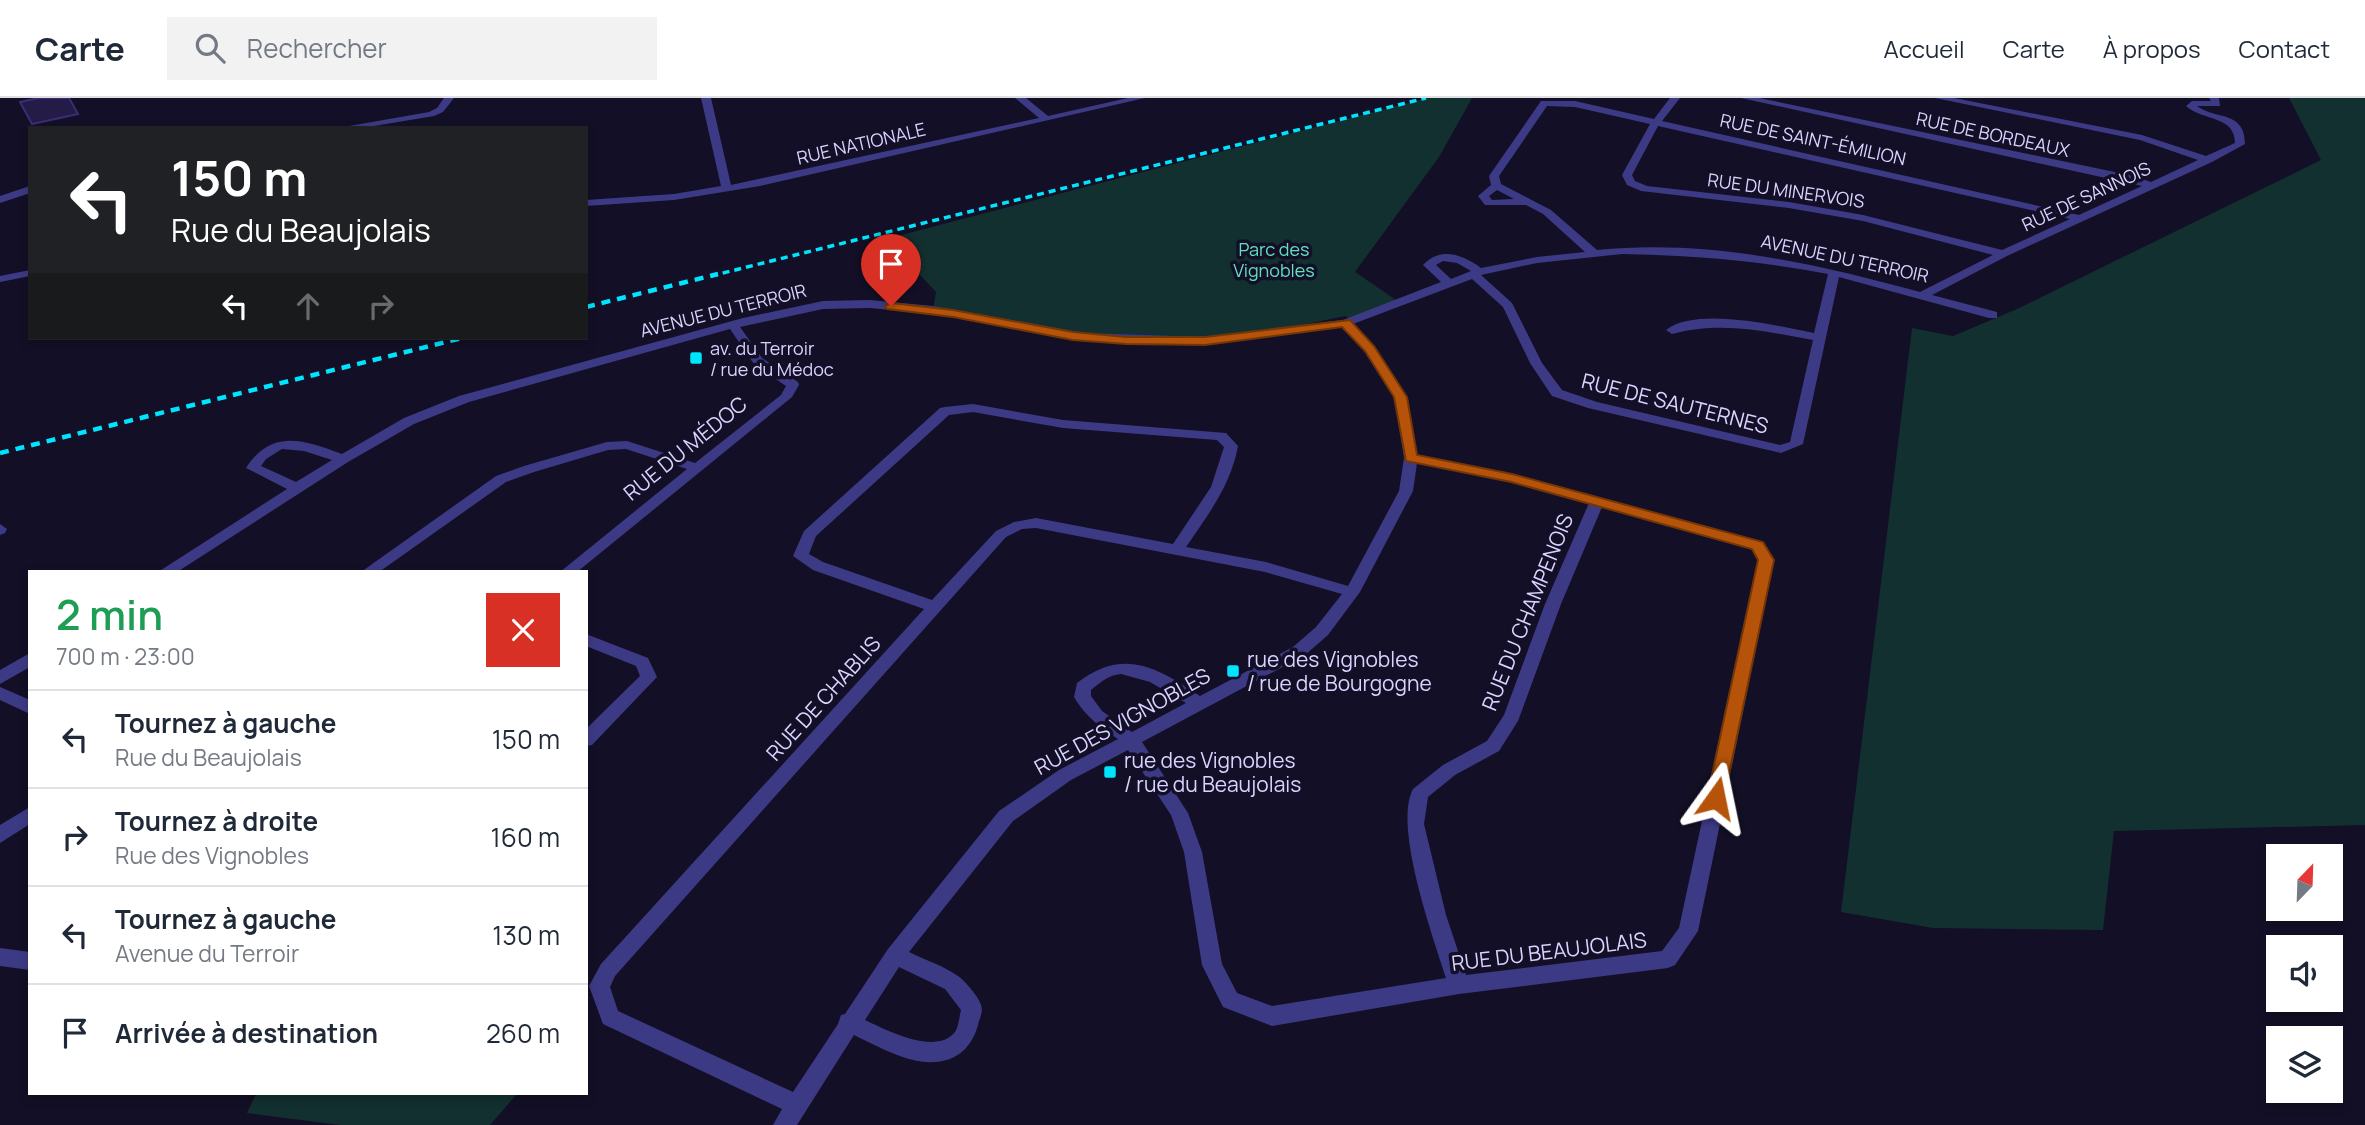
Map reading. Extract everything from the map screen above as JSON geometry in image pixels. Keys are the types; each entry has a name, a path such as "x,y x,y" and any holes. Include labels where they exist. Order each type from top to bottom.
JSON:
{"street":[{"path":"356,126 431,114 440,110 449,98"},
{"path":"706,98 727,189"},
{"path":"1020,98 1046,119"},
{"name":"RUE NATIONALE","path":"588,203 643,200 727,189 1140,98"},
{"path":"1654,122 1675,98"},
{"name":"RUE DE BORDEAUX","path":"1746,98 2134,179 2150,186"},
{"path":"1807,111 1818,98"},
{"path":"1940,98 2142,138 2209,160"},
{"path":"2012,112 2019,98"},
{"name":"RUE DE SANNOIS","path":"1923,295 2003,254 2240,144 2240,134 2215,101 2195,103 2191,106 2200,114 2228,119"},
{"name":"RUE DE SAINT-ÉMILION","path":"1496,186 1494,176 1544,103 1565,102 2080,218"},
{"name":"RUE DU MINERVOIS","path":"1654,122 1627,175 1631,183 1645,190 1802,207 1875,221 2003,254"},
{"path":"1529,202 1489,203 1483,196 1496,186 1529,202 1572,232 1593,253"},
{"path":"0,200 28,190"},
{"name":"AVENUE DU TERROIR","path":"169,570 343,459 409,421 464,399 733,325 823,305 870,304 933,310 1073,336 1126,341 1205,341 1345,323 1477,274 1537,260 1593,253 1693,252 1768,259 1834,272 1993,314"},
{"path":"1449,284 1429,265 1433,261 1451,256 1466,262 1477,274"},
{"name":"RUE DE SAUTERNES","path":"1477,274 1508,306 1536,363 1557,393 1594,405 1781,449 1796,444 1834,272"},
{"path":"0,279 28,273"},
{"path":"1672,330 1696,321 1722,320 1819,338"},
{"name":"RUE DES VIGNOBLES","path":"784,1125 848,1022 895,955 1006,816 1065,775 1197,702 1298,651 1322,631 1352,592 1406,491 1411,458 1401,397 1369,349 1345,323"},
{"name":"RUE DU MÉDOC","path":"570,570 786,397 793,385 758,361 733,325"},
{"path":"936,607 818,566 801,556 809,534 945,411 972,408 1063,424 1221,436 1231,446 1230,457 1210,499 1178,548"},
{"path":"299,489 253,468 260,454 279,444 304,445 343,459"},
{"path":"372,570 501,479 528,469 607,446 627,445 698,468"},
{"name":"RUE DU BEAUJOLAIS","path":"1197,702 1171,684 1142,673 1115,667 1083,687 1082,697 1096,715 1130,740 1179,813 1193,852 1212,965 1230,1000 1272,1016 1459,985 1668,959 1688,930 1766,560 1762,550 1754,544 1512,478 1411,458"},
{"name":"RUE DU CHAMPENOIS","path":"1459,985 1436,915 1415,824 1419,794 1449,770 1493,746 1512,717 1553,604 1597,501"},
{"name":"RUE DE CHABLIS","path":"795,1104 610,1017 599,986 608,970 643,929 1001,534 1019,525 1036,523 1178,548 1266,567 1352,592"},
{"path":"588,641 642,662 649,677 588,738"},
{"path":"0,677 28,660"},
{"path":"0,693 28,707"},
{"path":"0,835 28,815"},
{"path":"848,1022 916,1052 949,1050 963,1038 972,1007 952,982 895,955"},
{"path":"0,957 28,961"}],"green space":[{"name":"Parc des Vignobles","path":"1427,98 1472,98 1439,157 1355,272 1396,300 1352,320 1345,316 1245,337 1167,338 1083,334 933,310 936,292 886,239"},
{"path":"2289,98 2365,98 2365,825 2114,831 2103,930 1933,928 1841,912 1912,328 1953,336 2017,309 2321,160"},
{"path":"256,1095 516,1095 490,1125 340,1125 247,1113"}],"building":[{"path":"39,98 69,98 78,114 32,124 20,102"}],"railway":[{"path":"711,276 1426,98"},
{"path":"588,306 718,274"},
{"path":"0,453 454,340"}],"place":[{"name":"av. du Terroir / rue du Médoc","path":"696,358"},
{"name":"rue des Vignobles / rue de Bourgogne","path":"1233,671"},
{"name":"rue des Vignobles / rue du Beaujolais","path":"1110,772"}],"route":[{"path":"891,306 953,313 1073,336 1126,341 1205,341 1345,323 1369,349 1401,397 1411,458 1512,478 1758,546 1766,560 1716,798"}]}
